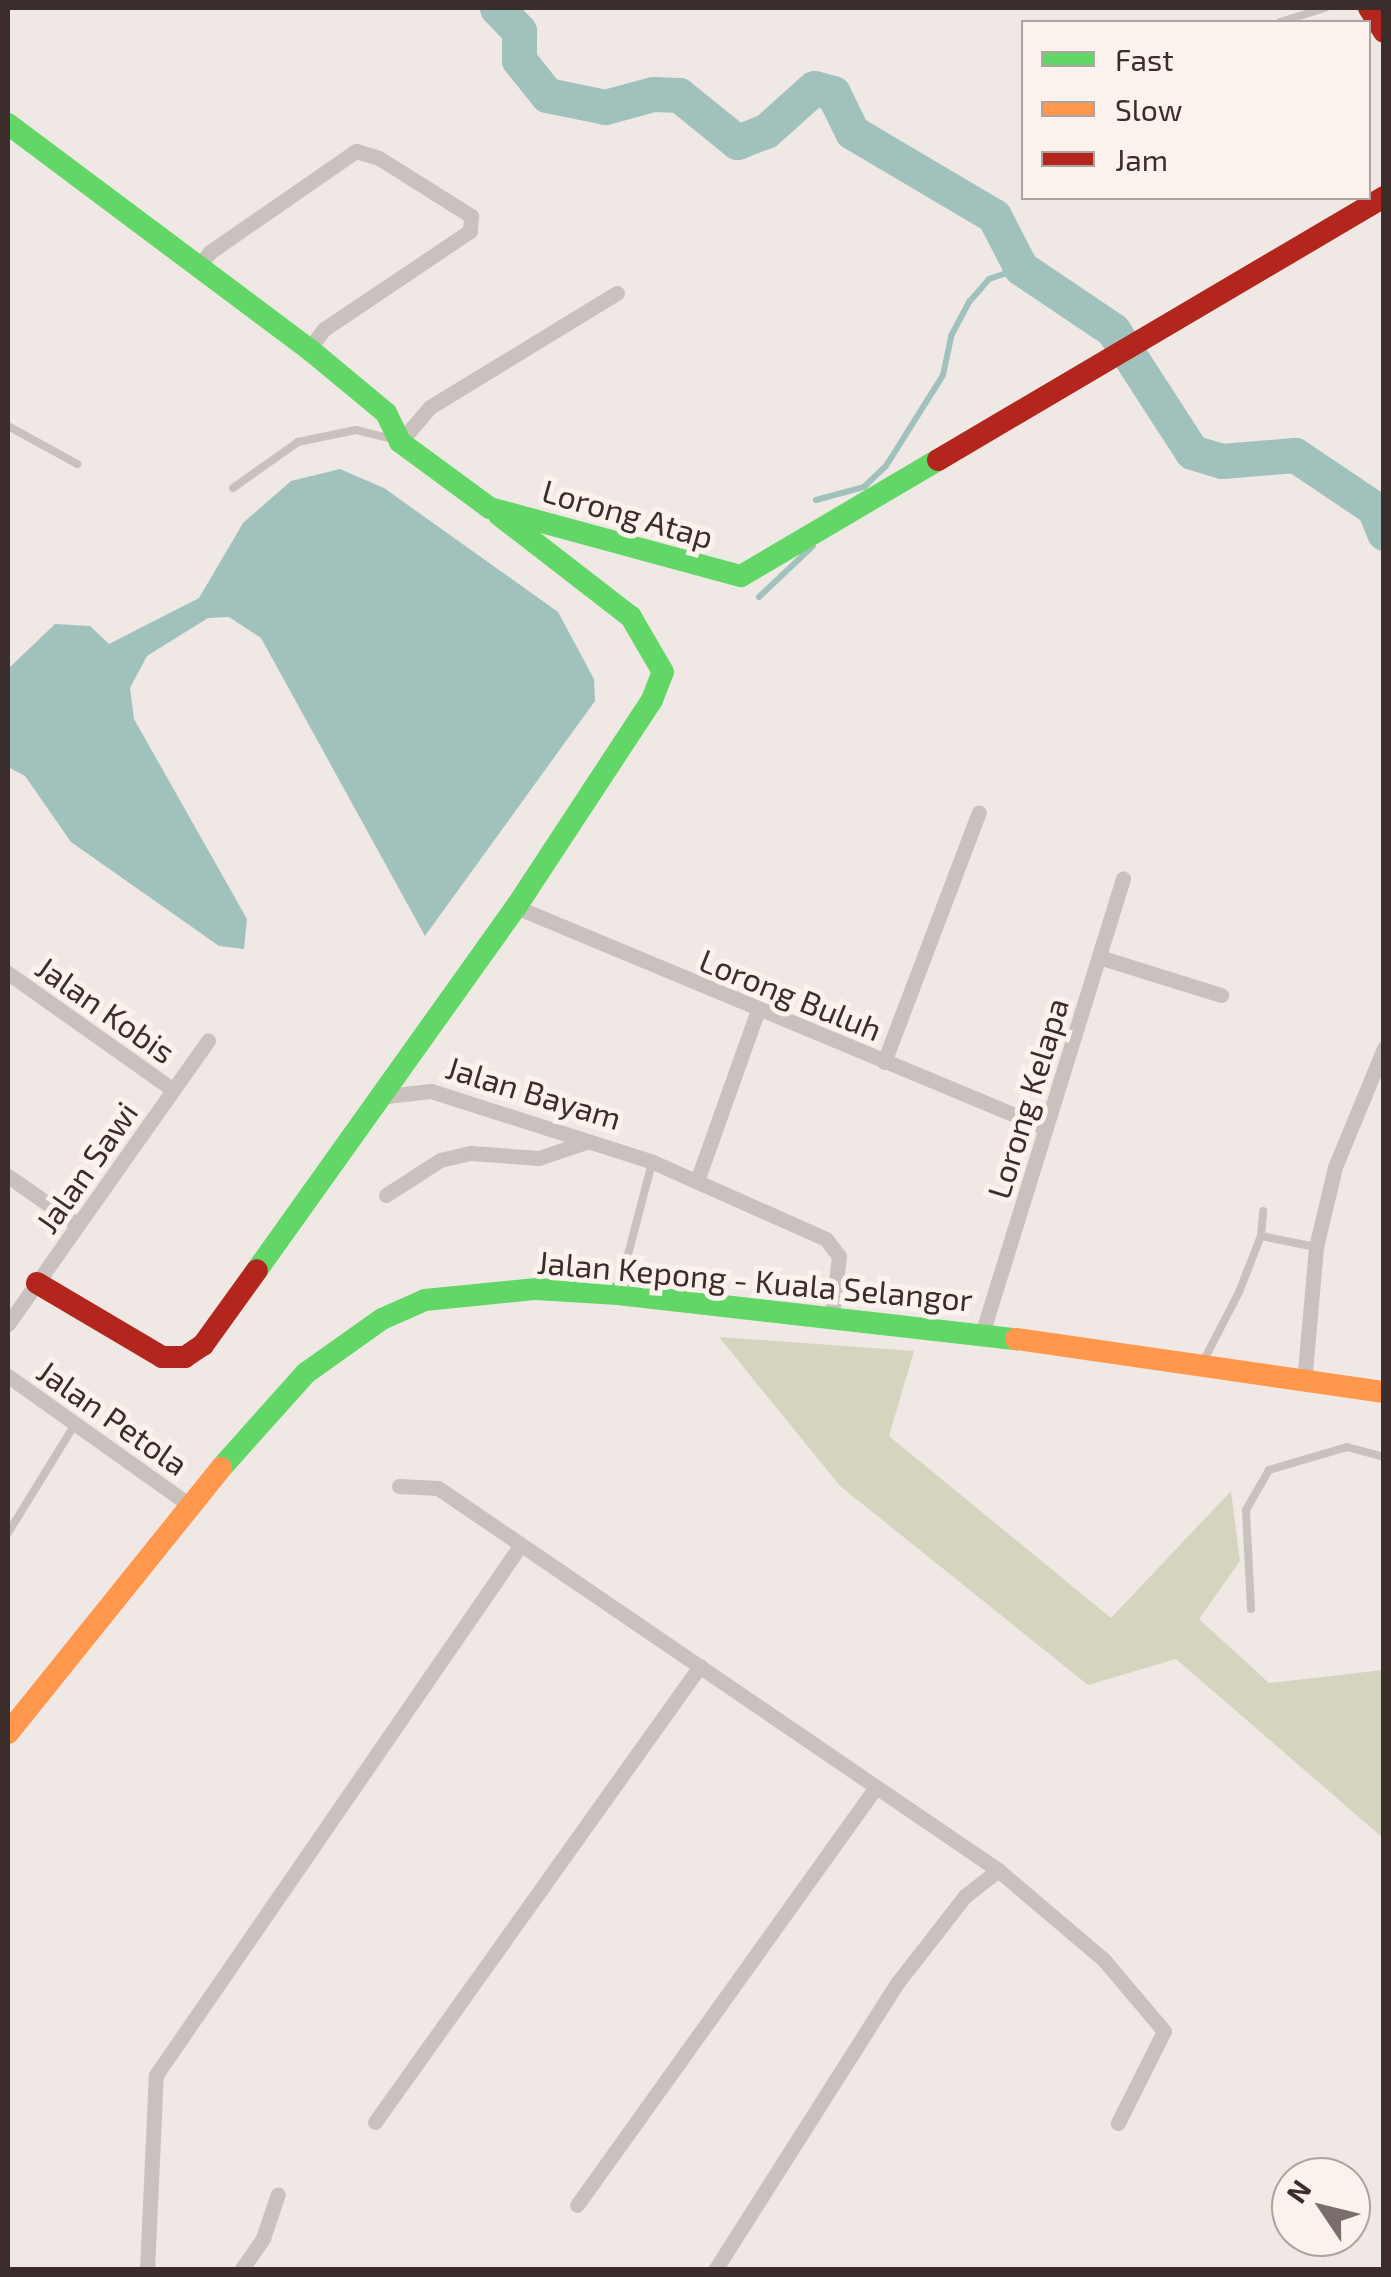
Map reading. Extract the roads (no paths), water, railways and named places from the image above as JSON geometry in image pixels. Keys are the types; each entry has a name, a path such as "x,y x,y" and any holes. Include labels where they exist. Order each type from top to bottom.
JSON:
{"main road":[{"path":"1369,8 1384,32"},
{"name":"Lorong Atap","path":"8,124 310,349 386,413 400,442 490,508 741,576 1384,197"},
{"path":"37,1283 162,1357 185,1357 204,1345 516,908 652,700 662,672 631,617 490,508"},
{"name":"Jalan Kepong - Kuala Selangor","path":"8,1732 187,1503 306,1373 382,1319 425,1300 536,1289 618,1294 982,1334 1384,1392"}],"street":[{"path":"198,268 210,252 356,150 379,158 470,216 470,231 324,329 310,349"},
{"path":"400,442 430,407 616,293"},
{"path":"884,1062 978,812"},
{"name":"Lorong Kelapa","path":"982,1334 1124,878"},
{"name":"Lorong Buluh","path":"516,908 1046,1128"},
{"path":"1099,957 1222,995"},
{"name":"Jalan Kobis","path":"8,973 174,1090"},
{"path":"697,1181 758,1010"},
{"name":"Jalan Sawi","path":"8,1324 208,1040"},
{"path":"1304,1382 1316,1247 1335,1166 1384,1048"},
{"name":"Jalan Bayam","path":"378,1098 431,1091 653,1162 697,1181 835,1248 840,1269 832,1316"},
{"path":"386,1195 440,1160 471,1153 539,1158 586,1142"},
{"path":"8,1176 78,1225"},
{"name":"Jalan Petola","path":"8,1376 187,1503"},
{"path":"399,1486 438,1488 998,1870 1104,1960 1164,2031 1118,2123"},
{"path":"147,2270 156,2075 520,1546"},
{"path":"375,2122 700,1666"},
{"path":"578,2205 876,1786"},
{"path":"715,2270 898,1982 964,1896 998,1870"},
{"path":"242,2270 263,2238 278,2194"}],"lane":[{"path":"1286,20 1325,8"},
{"path":"8,426 77,464"},
{"path":"233,488 298,442 356,430 400,442"},
{"path":"618,1294 653,1162"},
{"path":"1200,1366 1261,1236 1263,1211"},
{"path":"1261,1236 1316,1247"},
{"path":"8,1532 74,1424"},
{"path":"1251,1609 1246,1510 1269,1470 1347,1446 1384,1458"}],"water":[{"path":"340,469 384,488 558,612 594,679 595,701 425,936 261,638 229,617 208,618 147,656 130,688 134,719 247,919 244,949 219,946 71,842 25,776 8,767 8,669 55,624 90,626 109,644 199,598 243,523 291,481"}],"waterway":[{"path":"497,8 519,31 519,60 547,95 605,107 653,94 679,95 737,142 766,131 814,88 833,93 852,132 994,216 1021,268 1113,330 1192,452 1222,461 1295,455 1374,508 1384,533"},
{"path":"816,500 864,487 886,466 943,375 951,336 970,301 989,279 1021,268"},
{"path":"759,597 813,546"}]}
